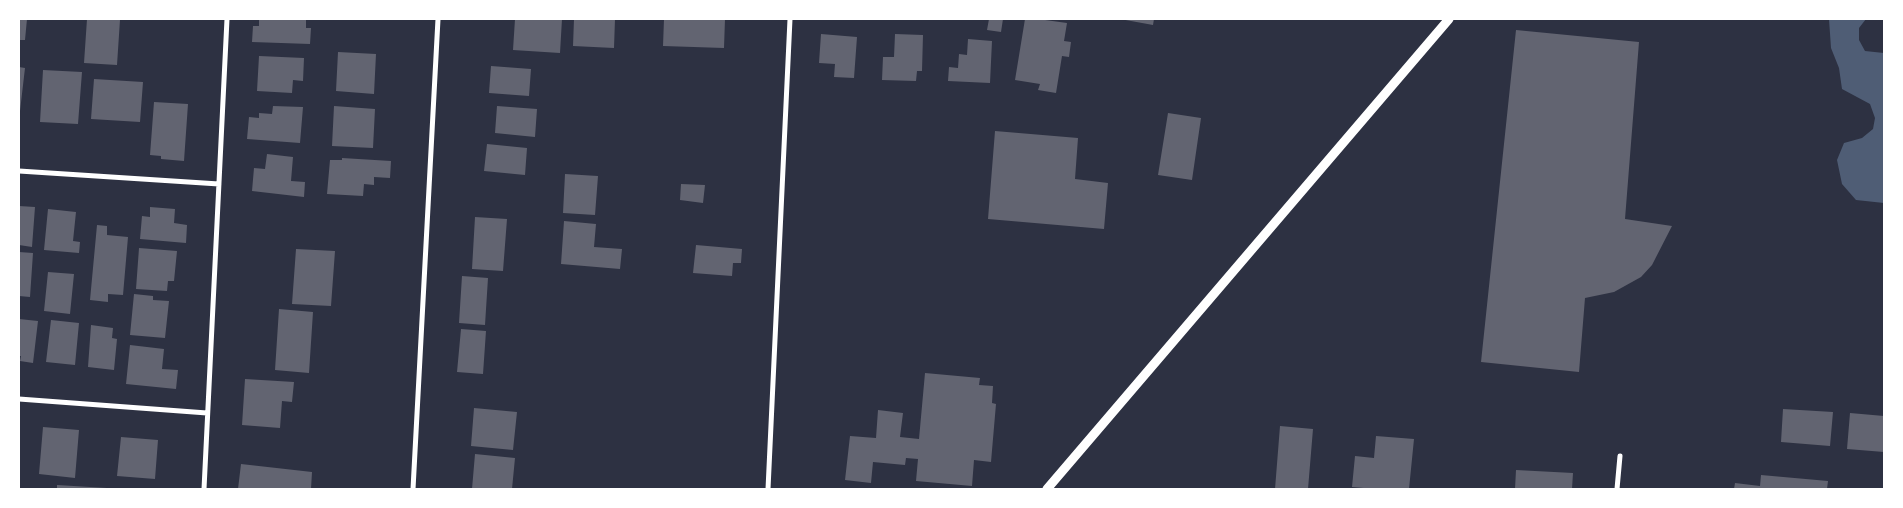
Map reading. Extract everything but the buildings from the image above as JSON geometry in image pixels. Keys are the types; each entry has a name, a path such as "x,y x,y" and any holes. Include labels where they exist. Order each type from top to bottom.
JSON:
{"street":[{"path":"204,489 227,19"},
{"path":"413,489 438,19"},
{"path":"768,489 790,19"},
{"path":"1047,489 1449,19"},
{"path":"19,171 219,184"},
{"path":"19,399 208,413"},
{"path":"1617,489 1620,456"}],"water":[{"path":"1829,19 1866,19 1859,28 1859,40 1865,51 1884,53 1884,203 1856,200 1842,184 1837,160 1844,143 1862,138 1873,129 1875,118 1870,104 1842,89 1839,68 1831,48"}]}
